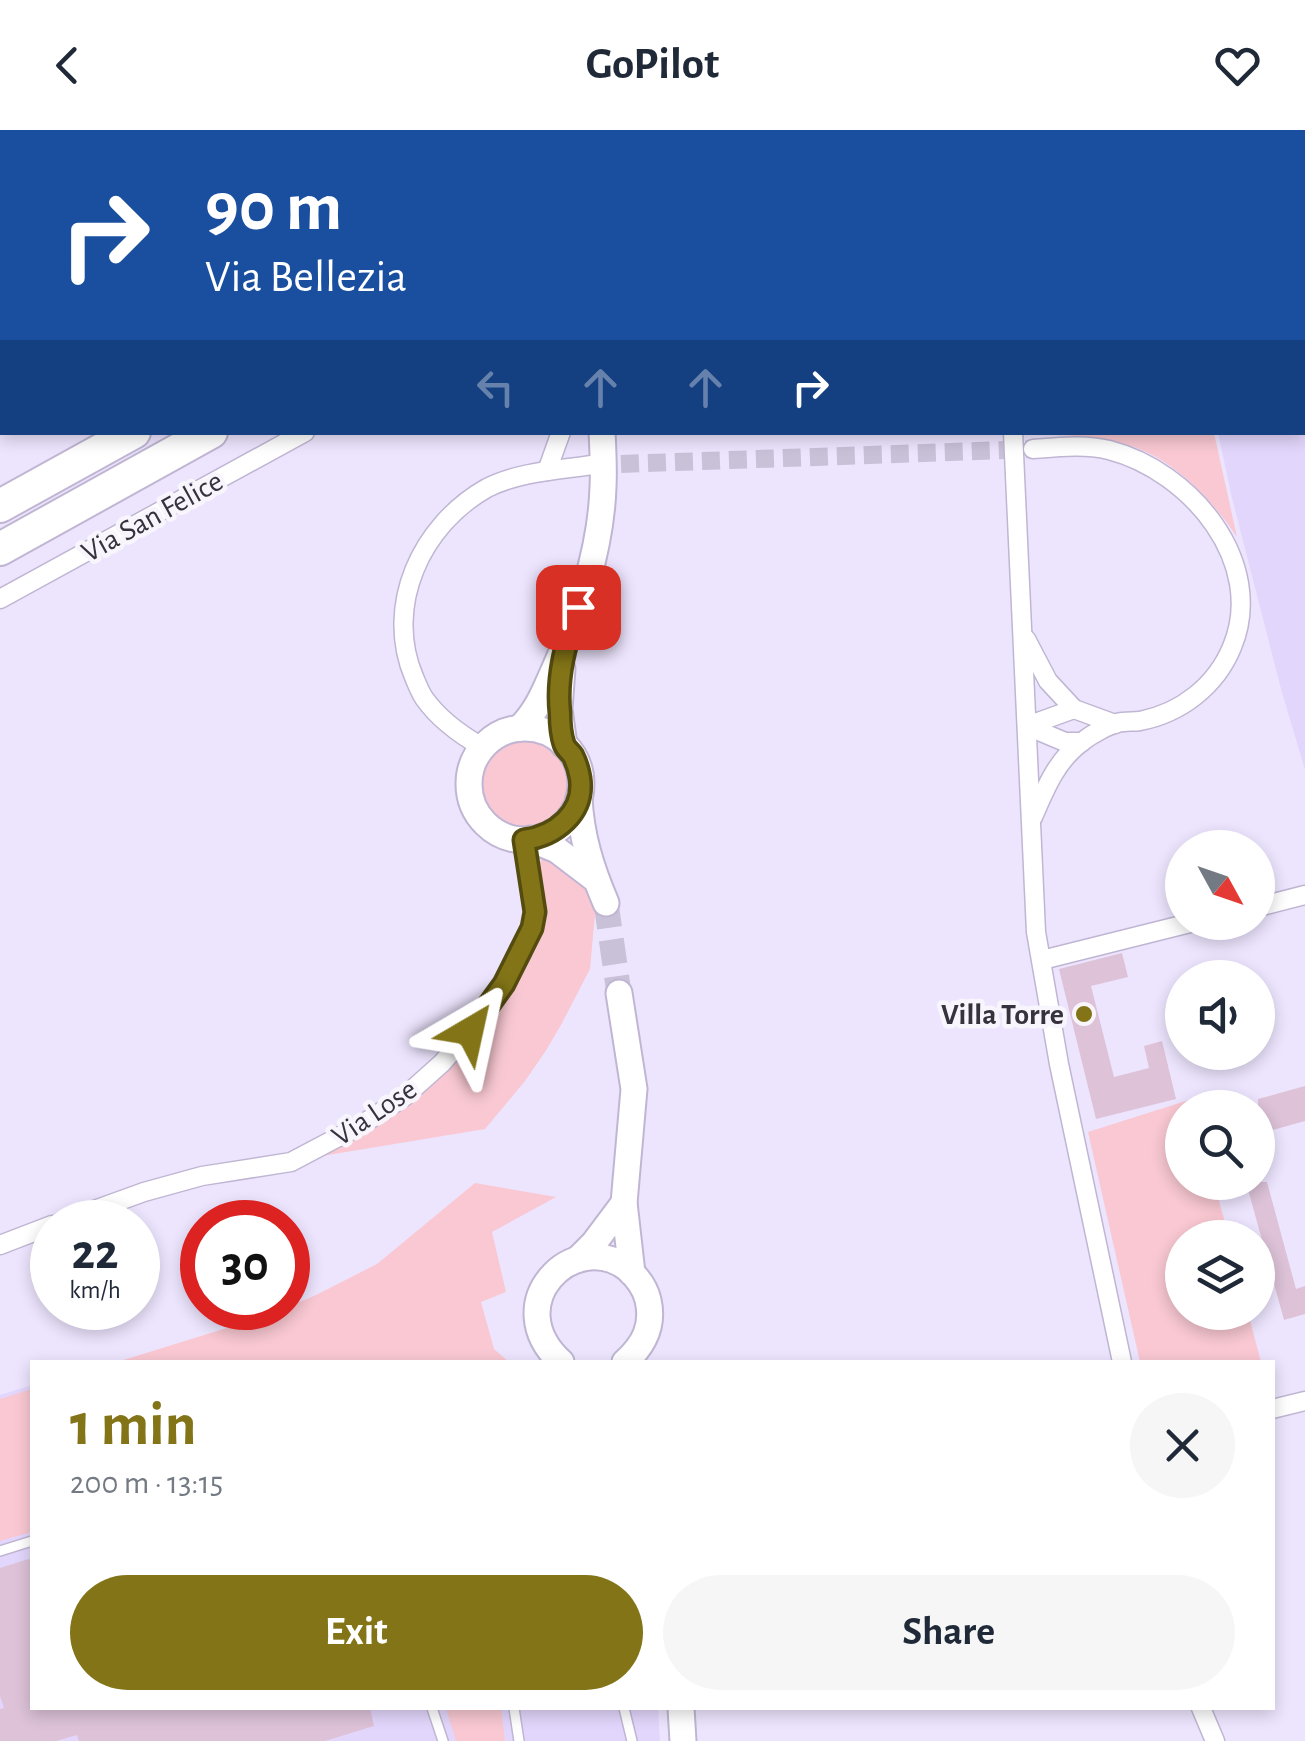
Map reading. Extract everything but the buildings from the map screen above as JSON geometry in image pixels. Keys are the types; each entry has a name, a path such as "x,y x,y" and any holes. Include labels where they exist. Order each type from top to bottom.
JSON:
{"highway":[{"path":"0,506 129,435"},
{"path":"0,549 206,435"}],"street":[{"name":"Via San Felice","path":"0,599 299,435"},
{"path":"548,471 560,435"},
{"path":"520,728 542,700 564,649 595,552 604,490 602,435"},
{"path":"1014,435 1036,932 1059,1064 1122,1360"},
{"path":"1031,822 1049,781 1082,742 1116,724 1171,712 1197,696 1232,648 1242,596 1238,572 1221,536 1198,502 1161,474 1109,450 1070,446 1033,449"},
{"path":"482,747 451,726 424,698 404,648 404,603 418,560 440,526 488,488 507,480 592,465"},
{"path":"1022,631 1048,681 1074,709 1116,724"},
{"path":"564,649 559,709 564,745"},
{"path":"1027,726 1074,709"},
{"path":"1027,726 1065,742 1082,742"},
{"path":"595,879 557,850 508,837 486,825 470,798 468,781 482,747 500,734 520,728 535,729 548,733 574,757 580,779 580,829 606,903"},
{"path":"527,840 556,830 567,820 579,798"},
{"name":"Via Lose","path":"122,1200 202,1176 291,1162 360,1126 404,1097 442,1064 504,984 532,928 535,912 527,840"},
{"path":"1275,903 1305,895"},
{"path":"1042,960 1165,929"},
{"path":"619,993 634,1089 624,1202 632,1273"},
{"path":"559,1360 539,1333 539,1296 548,1280 594,1243 624,1202"},
{"path":"0,1245 30,1234"},
{"path":"578,1259 593,1257 622,1264 647,1293 651,1312 648,1331 635,1358"},
{"path":"1275,1408 1305,1401"},
{"path":"681,1710 683,1741"},
{"path":"1202,1710 1215,1741"}],"lane":[{"path":"0,1551 30,1542"},
{"path":"433,1710 443,1741"},
{"path":"514,1710 519,1741"},
{"path":"624,1710 632,1741"}],"shaded area":[{"path":"1041,435 1214,435 1237,537 1203,494 1159,459 1115,441"},
{"path":"1218,435 1305,435 1305,770 1281,689"},
{"path":"525,728 546,733 564,745 576,763 581,784 576,805 564,823 546,835 525,840 504,835 486,823 474,805 469,784 474,763 486,745 504,733"},
{"path":"542,859 571,863 596,903 590,969 561,1025 525,1081 485,1129 316,1157 408,1102 526,958 536,869"},
{"path":"1165,1108 1165,1200 1219,1200 1224,1220 1165,1220 1165,1330 1253,1330 1260,1360 1140,1360 1088,1132"},
{"path":"475,1183 556,1197 492,1232 506,1292 481,1302 494,1349 507,1360 123,1360 220,1330 310,1330 310,1298 377,1264"},
{"path":"30,1386 30,1710 658,1710 660,1741 0,1741 0,1395"},
{"path":"30,1390 30,1533 0,1541 0,1399"},
{"path":"447,1710 501,1710 505,1741 456,1741"}],"tunnel":[{"path":"594,465 1033,449"},
{"path":"606,903 619,993"}],"place":[{"name":"Villa Torre","path":"1084,1014"}],"route":[{"path":"470,1031 504,984 532,928 535,912 524,840 556,830 567,820 579,798 580,779 574,757 564,745 559,709 564,649 578,607"}]}
